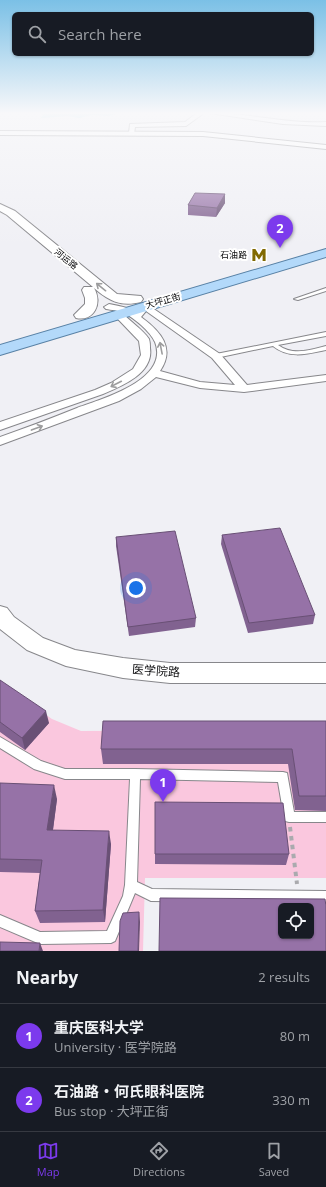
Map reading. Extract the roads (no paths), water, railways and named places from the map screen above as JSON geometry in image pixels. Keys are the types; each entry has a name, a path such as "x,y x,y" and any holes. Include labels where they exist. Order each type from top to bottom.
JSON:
{"main road":[{"name":"河运路","path":"0,207 11,213 113,297 141,302"},
{"name":"河运路","path":"0,216 89,290 118,310"},
{"name":"大坪正街","path":"0,350 141,302 325,252"},
{"path":"81,315 88,311 92,304 93,299 89,290"},
{"name":"大坪正街","path":"0,339 81,315 118,310"}],"street":[{"path":"0,441 109,401 144,383 159,366 162,356 158,339 140,317 141,302 216,356 244,389"},
{"path":"118,310 153,332"},
{"path":"0,426 99,392 116,385 137,371 144,363 146,356 144,340 118,310"},
{"path":"154,373 200,385 244,389 326,378"},
{"name":"医学院路","path":"0,614 7,622 35,644 74,659 123,668 170,673 326,673"}],"lane":[{"path":"296,299 326,289"},
{"path":"216,356 326,334"},
{"path":"273,344 281,351 292,354 326,348"},
{"path":"0,742 38,764 65,774 283,777 289,817 326,817"},
{"path":"0,921 40,938 111,936 128,896 131,885 135,774"},
{"path":"131,885 151,895 326,897"}],"place":[{"name":"石油路‧何氏眼科医院","path":"280,248"},
{"name":"石油路","path":"259,255"},
{"name":"重庆医科大学","path":"163,802"}]}
